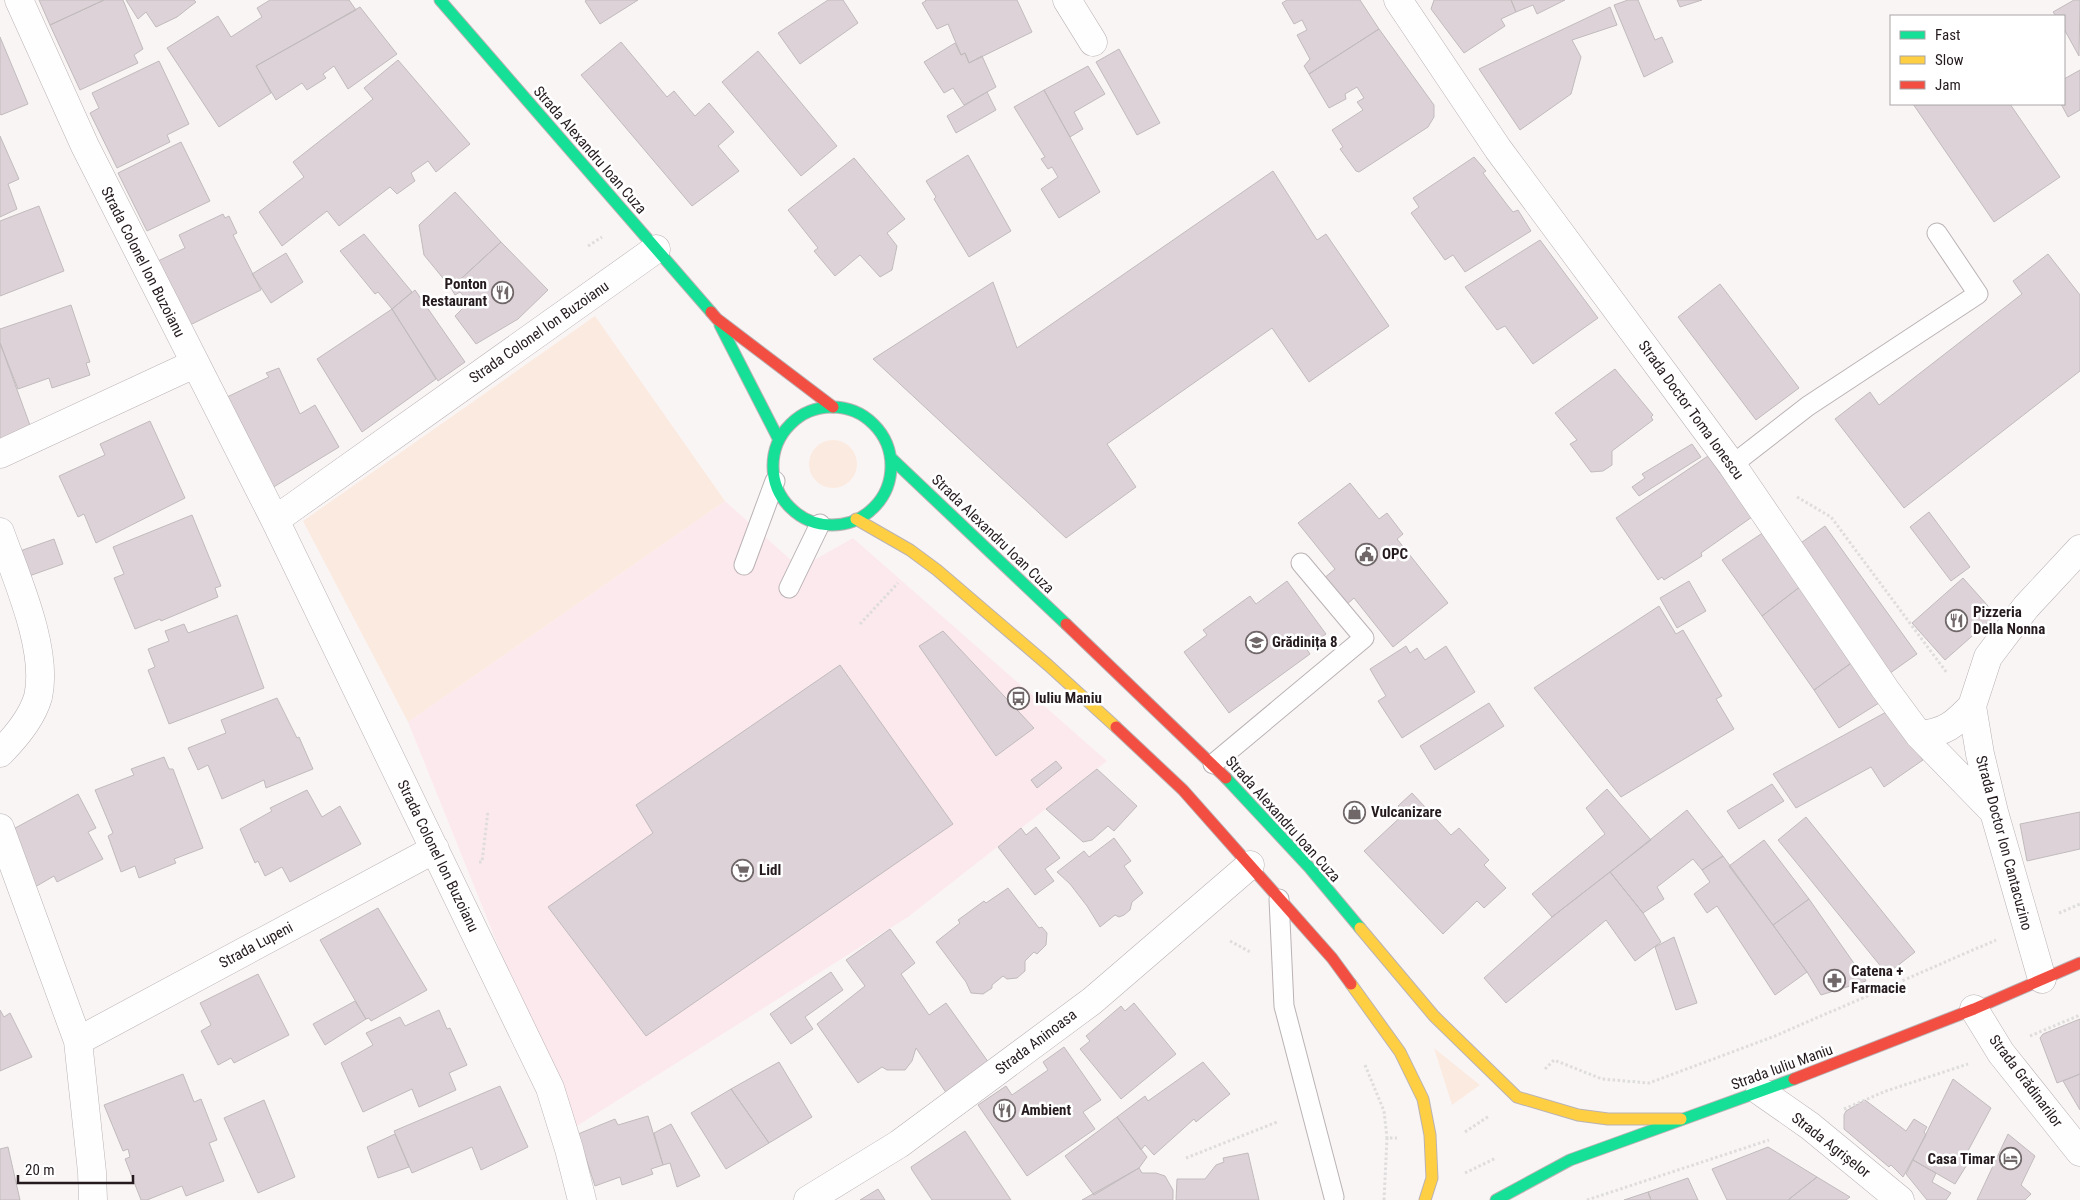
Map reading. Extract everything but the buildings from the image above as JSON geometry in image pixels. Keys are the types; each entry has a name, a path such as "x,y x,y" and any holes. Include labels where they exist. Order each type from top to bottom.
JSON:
{"street":[{"name":"Strada Colonel Ion Buzoianu","path":"18,0 85,146 194,364 275,520 550,1088 569,1149 582,1200"},
{"name":"Strada Alexandru Ioan Cuza","path":"440,0 717,319 834,407"},
{"path":"1067,0 1093,42"},
{"name":"Strada Doctor Toma Ionescu","path":"1398,0 1498,150 1732,465 1885,689 1920,735 1994,812"},
{"name":"Strada Colonel Ion Buzoianu","path":"275,520 656,249"},
{"name":"Strada Alexandru Ioan Cuza","path":"717,319 779,440"},
{"path":"0,454 194,364"},
{"name":"Strada Alexandru Ioan Cuza","path":"834,407 850,410 865,417 877,428 886,442 891,458 891,473 887,488 869,512 856,519 838,524 820,524 805,518 781,496 775,481 774,460 779,440 788,426 801,416 817,409 834,407"},
{"name":"Strada Alexandru Ioan Cuza","path":"891,458 1213,764 1309,867 1434,1016 1517,1097 1578,1115 1608,1118 1682,1118"},
{"path":"856,519 910,550 937,570 1048,665 1155,763 1250,865 1332,958 1400,1052 1423,1099 1430,1135 1432,1178 1426,1200"},
{"path":"0,532 22,594 38,649 41,674 37,698 28,720 0,753"},
{"name":"Strada Doctor Ion Cantacuzino","path":"1920,735 1935,734 1943,730 1956,722 1972,706 1988,657 2026,607 2080,549"},
{"name":"Strada Doctor Ion Cantacuzino","path":"1972,706 1980,754 1994,812 2042,979"},
{"path":"0,828 78,1041 92,1172 93,1200"},
{"name":"Strada Lupeni","path":"78,1041 438,856"},
{"name":"Strada Aninoasa","path":"808,1200 899,1144 1092,1001 1250,865"},
{"name":"Strada Iuliu Maniu","path":"1496,1200 1570,1160 1836,1064 1974,1009 2080,963"},
{"name":"Strada Grădinarilor","path":"1974,1009 2001,1053 2080,1152"},
{"name":"Strada Agrișelor","path":"1760,1091 1810,1126 1900,1200"}],"lane":[{"path":"1732,465 1808,406 1978,294 1937,233"},
{"path":"744,565 775,481"},
{"path":"788,588 820,524"},
{"path":"1213,764 1364,638 1301,563"},
{"path":"1279,899 1284,1006 1334,1197"}],"path":[{"path":"1794,496 1803,499 1831,517 1972,706"},
{"path":"860,624 902,579"},
{"path":"438,856 482,862 488,811"},
{"path":"1387,1138 1459,1135 1517,1097 1554,1060 1602,1079 1649,1083 1775,1036 2080,904"},
{"path":"1230,941 1282,968"},
{"path":"1364,1063 1384,1111 1387,1138 1384,1200"},
{"path":"1186,1158 1277,1122"}],"shaded area":[{"path":"595,316 725,501 408,722 303,521"},
{"path":"833,440 842,442 850,447 855,455 857,464 855,473 850,481 842,486 833,488 824,486 816,481 811,473 809,464 811,455 816,447 824,442"},
{"path":"725,501 800,568 853,538 1107,761 908,917 572,1129 408,722"},
{"path":"1434,1048 1480,1085 1452,1105"}],"traffic: fast":[{"path":"440,0 711,312"},
{"path":"720,325 779,440"},
{"path":"832,407 854,412 865,417 881,433 886,444 891,466 886,488 881,499 865,515 854,520 832,525 810,520 799,515 783,499 778,488 773,466 778,444 783,433 799,417 810,412 832,407"},
{"path":"891,458 1066,624"},
{"path":"1226,778 1309,867 1360,928"},
{"path":"1496,1200 1570,1160 1794,1079"}],"traffic: slow":[{"path":"856,519 910,550 937,570 1048,665 1116,727"},
{"path":"1360,928 1434,1016 1517,1097 1578,1115 1608,1119 1681,1119"},
{"path":"1351,984 1400,1052 1423,1099 1430,1135 1432,1178 1425,1200"}],"traffic: jam":[{"path":"711,312 717,319 833,407"},
{"path":"1066,624 1226,778"},
{"path":"1116,727 1183,790 1332,958 1351,984"},
{"path":"1794,1079 1974,1009 2080,963"}],"place":[{"name":"Ponton Restaurant","path":"503,293"},
{"name":"OPC","path":"1366,554"},
{"name":"Pizzeria Della Nonna","path":"1957,621"},
{"name":"Grădinița 8","path":"1256,642"},
{"name":"Iuliu Maniu","path":"1019,698"},
{"name":"Vulcanizare","path":"1355,812"},
{"name":"Lidl","path":"743,870"},
{"name":"Catena + Farmacie","path":"1835,980"},
{"name":"Ambient","path":"1005,1110"},
{"name":"Casa Timar","path":"2011,1159"}]}
